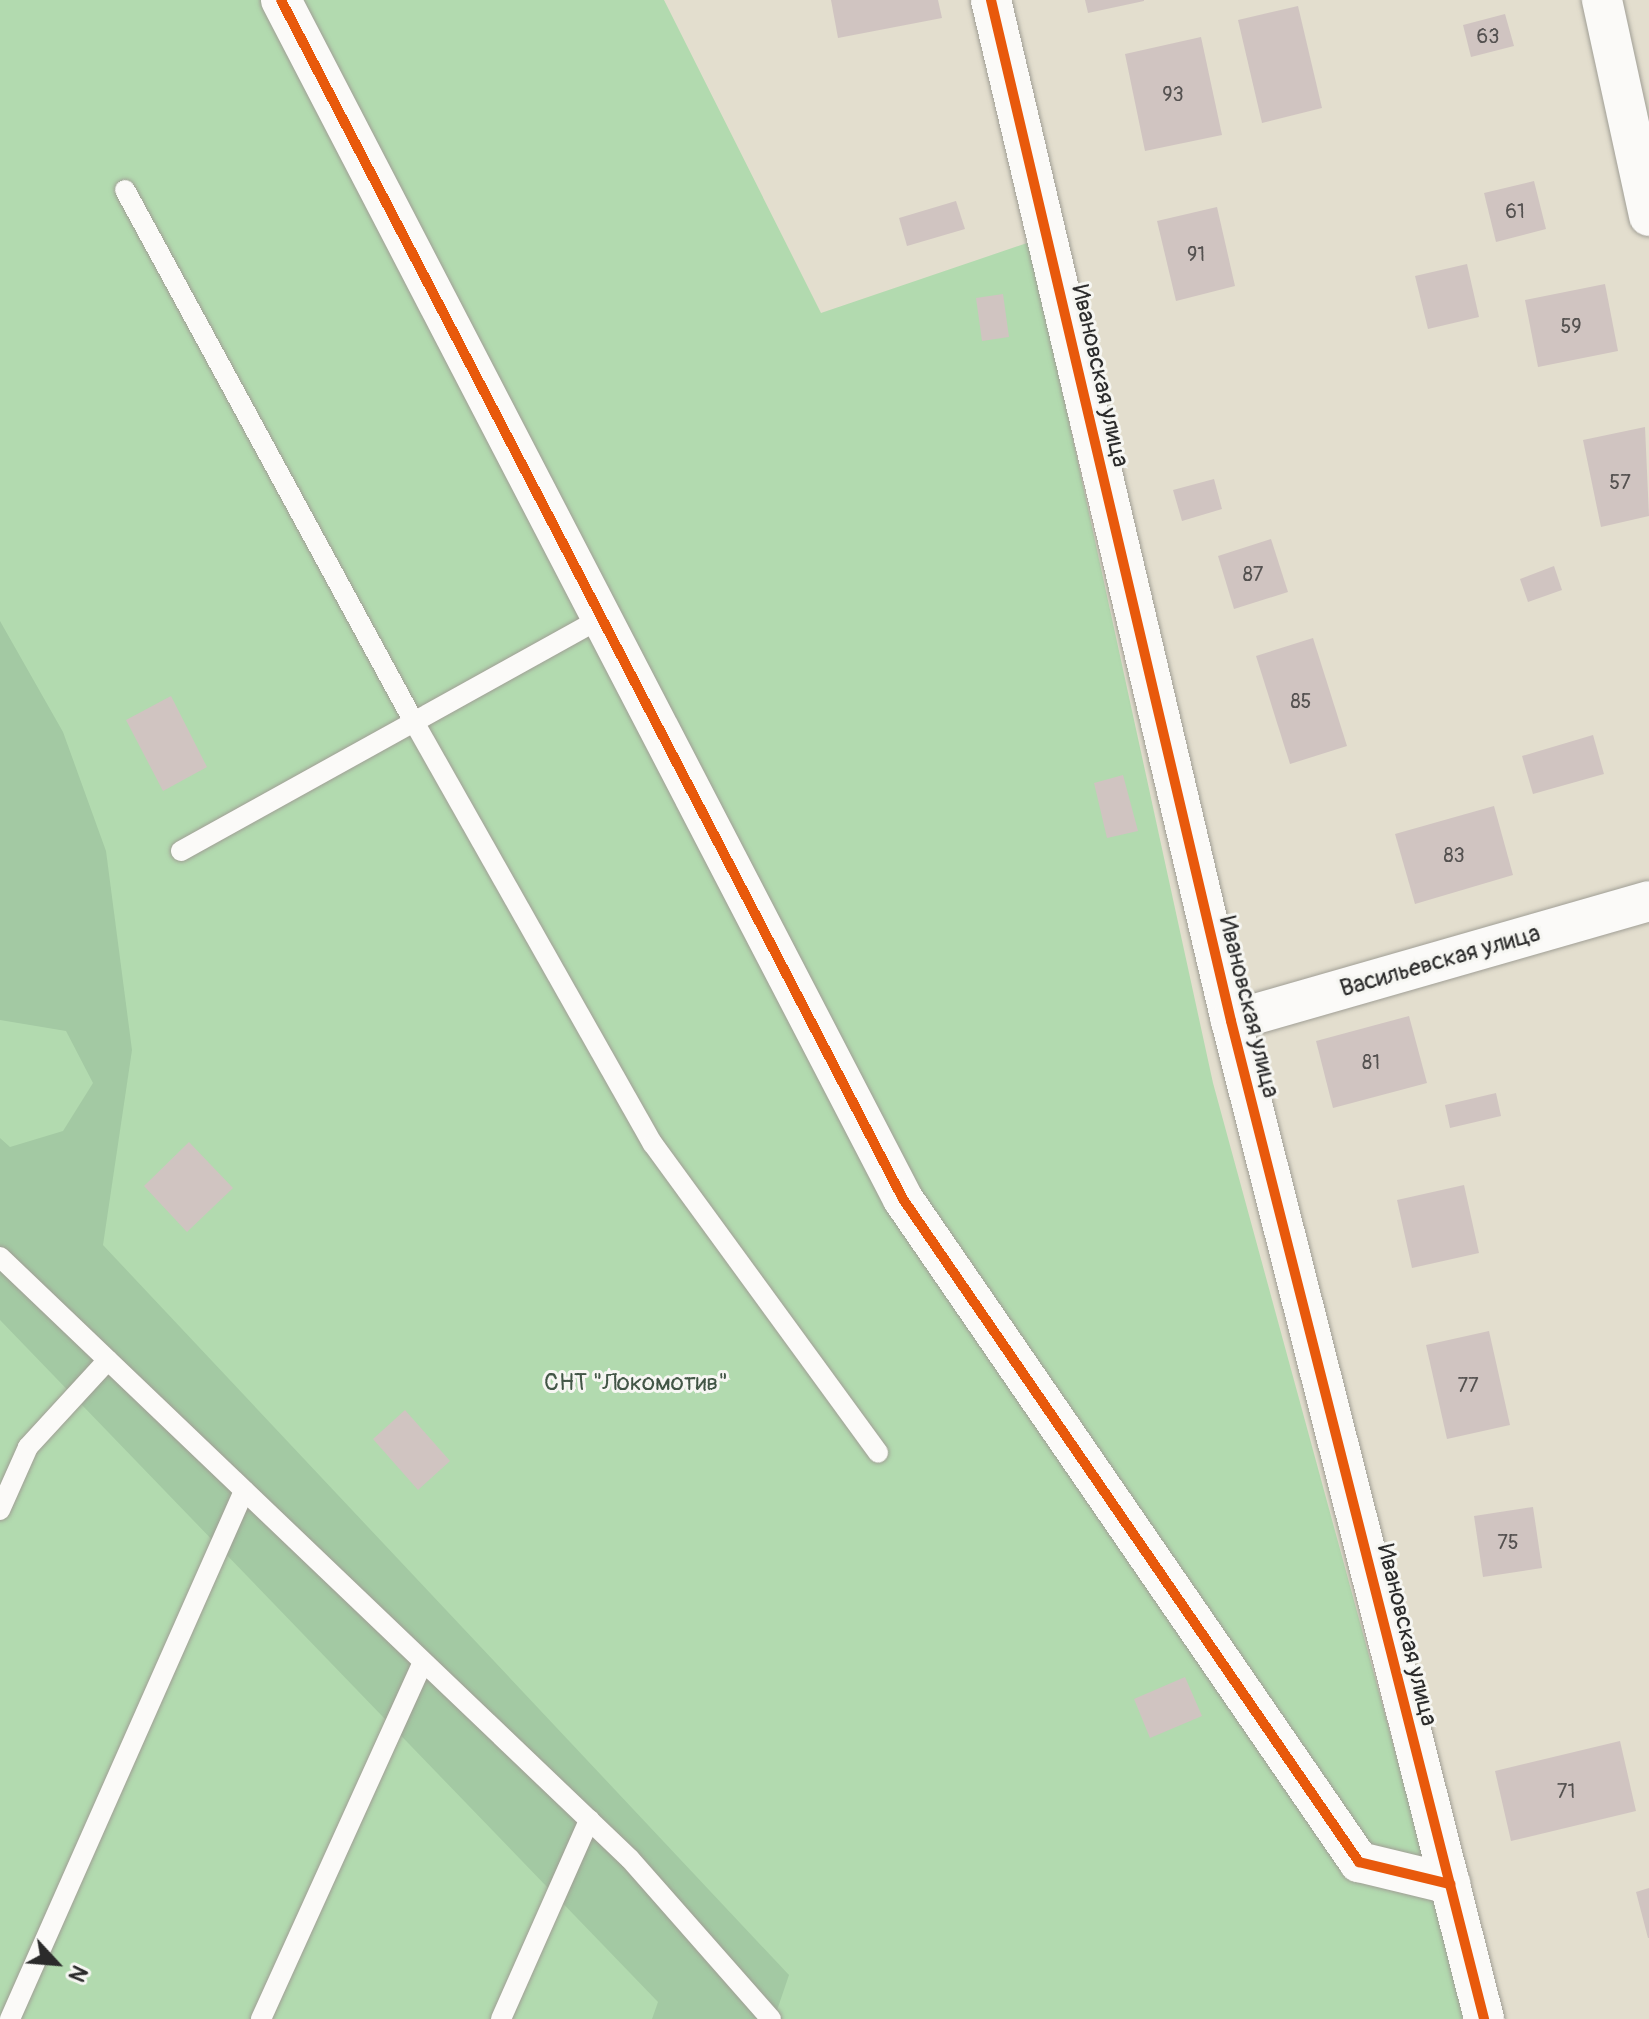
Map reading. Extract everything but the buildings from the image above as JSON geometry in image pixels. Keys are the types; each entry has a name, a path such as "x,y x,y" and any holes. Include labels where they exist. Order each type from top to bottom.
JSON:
{"street":[{"path":"281,0 903,1199 1359,1862 1450,1884"},
{"name":"Ивановская улица","path":"991,0 1231,1021 1484,2019"},
{"path":"1602,0 1649,216"},
{"name":"Васильевская улица","path":"1231,1021 1649,901"}],"lane":[{"path":"125,190 414,722 653,1144 878,1453"},
{"path":"181,851 601,618"},
{"path":"0,1257 589,1820 771,2019"},
{"path":"0,1510 28,1447 108,1360"},
{"path":"10,2019 244,1491"},
{"path":"261,2019 423,1662"},
{"path":"501,2019 589,1820"}],"green space":[{"name":"СНТ \"Локомотив\"","path":"0,0 664,0 821,313 1030,242 1213,1083 1468,2019 0,2019"},
{"path":"0,621 63,732 106,851 132,1050 103,1245 789,1975 774,2019 652,2019 658,2002 0,1320 0,1138 10,1147 63,1131 93,1083 66,1031 0,1020"}],"cycle path":[{"path":"281,0 903,1199 1359,1862 1450,1884"},
{"path":"991,0 1231,1021 1484,2019"}]}
